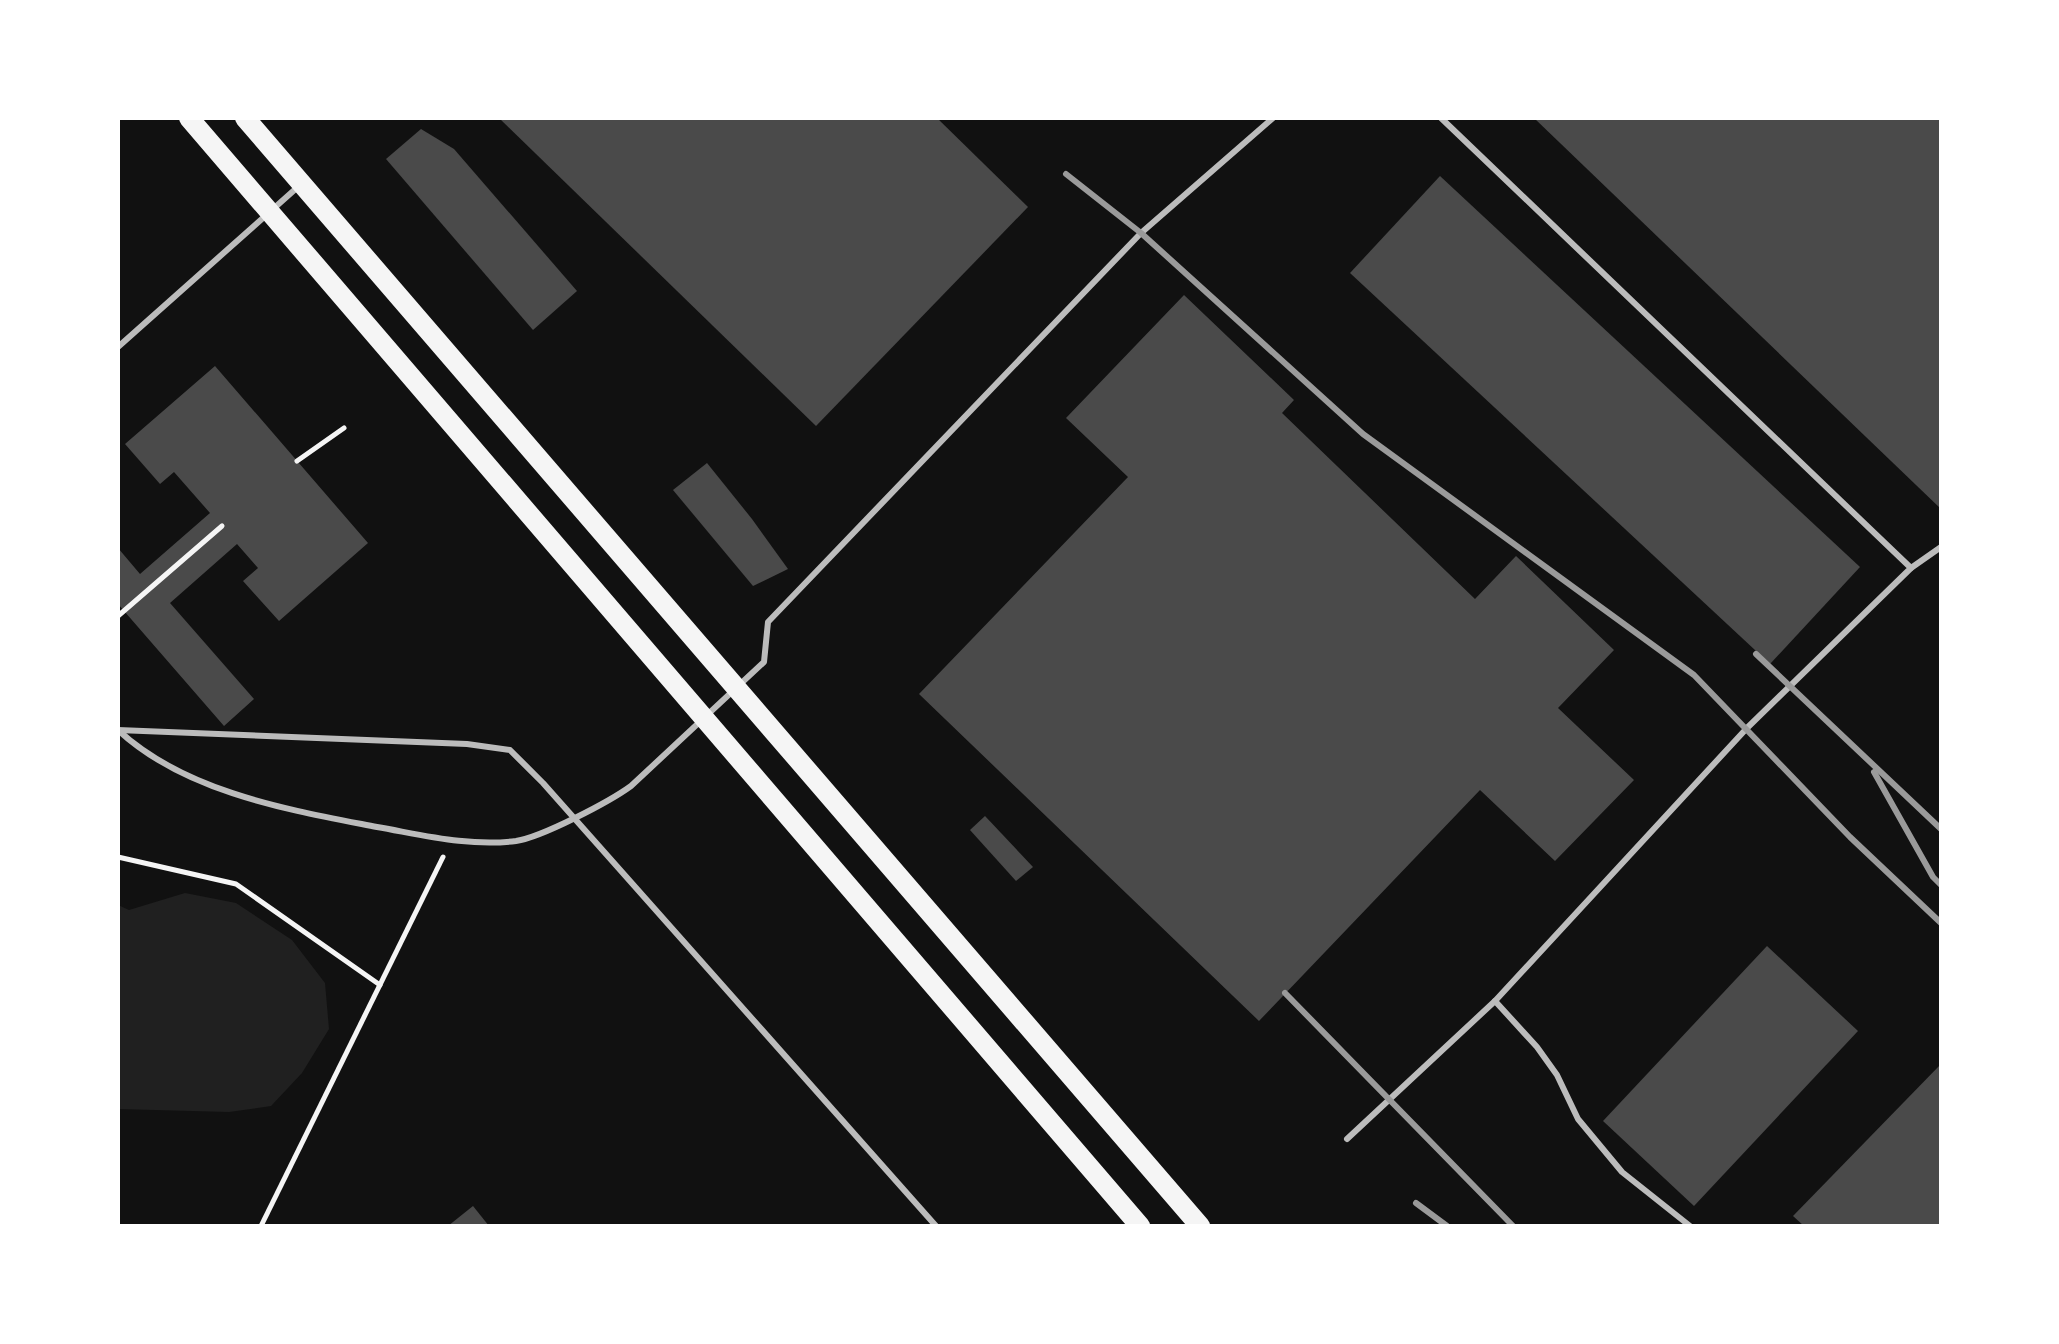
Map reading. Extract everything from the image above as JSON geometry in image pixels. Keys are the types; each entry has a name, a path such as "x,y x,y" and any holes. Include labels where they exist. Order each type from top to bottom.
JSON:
{"main road":[{"path":"189,118 1140,1226"},
{"path":"245,118 1200,1226"}],"lane":[{"path":"118,730 145,753 188,775 280,808 451,841 519,841 575,816 631,786 764,662 768,622 1141,233 1273,118"},
{"path":"1441,118 1911,568"},
{"path":"118,347 303,183"},
{"path":"1347,1139 1495,1001 1747,728 1911,568 1941,547"},
{"path":"118,730 467,744 510,750 575,816 936,1226"},
{"path":"1495,1001 1537,1047 1557,1075 1578,1119 1622,1172 1690,1226"}],"path":[{"path":"297,461 344,428"},
{"path":"118,616 222,526"},
{"path":"261,1226 451,841"},
{"path":"118,857 236,884 380,985"}],"shaded area":[{"path":"185,893 236,903 292,940 325,983 329,1029 302,1073 271,1106 229,1112 118,1109 118,905 129,910"}],"building":[{"path":"499,118 937,118 1028,207 816,426"},
{"path":"1534,118 1941,118 1941,509"},
{"path":"421,129 454,149 577,291 533,330 386,159"},
{"path":"1440,176 1860,567 1770,664 1350,273"},
{"path":"1184,295 1294,400 1282,413 1475,599 1516,556 1614,650 1558,708 1634,780 1555,861 1480,790 1259,1021 919,694 1128,477 1066,418"},
{"path":"215,366 368,543 279,621 243,581 258,568 237,544 170,603 254,699 224,726 118,604 118,548 140,574 210,513 174,472 160,484 125,444"},
{"path":"707,463 788,569 753,586 673,490"},
{"path":"985,816 1033,867 1016,881 970,830"},
{"path":"1767,946 1858,1031 1694,1206 1603,1121"},
{"path":"1941,1064 1941,1226 1804,1226 1793,1216"},
{"path":"473,1206 489,1226 448,1226"}],"railway":[{"path":"1066,174 1141,233 1363,434 1694,675 1850,837 1941,923"},
{"path":"1756,654 1941,829"},
{"path":"1874,772 1933,877 1941,885"},
{"path":"1285,993 1513,1226"},
{"path":"1416,1203 1447,1226"}]}
